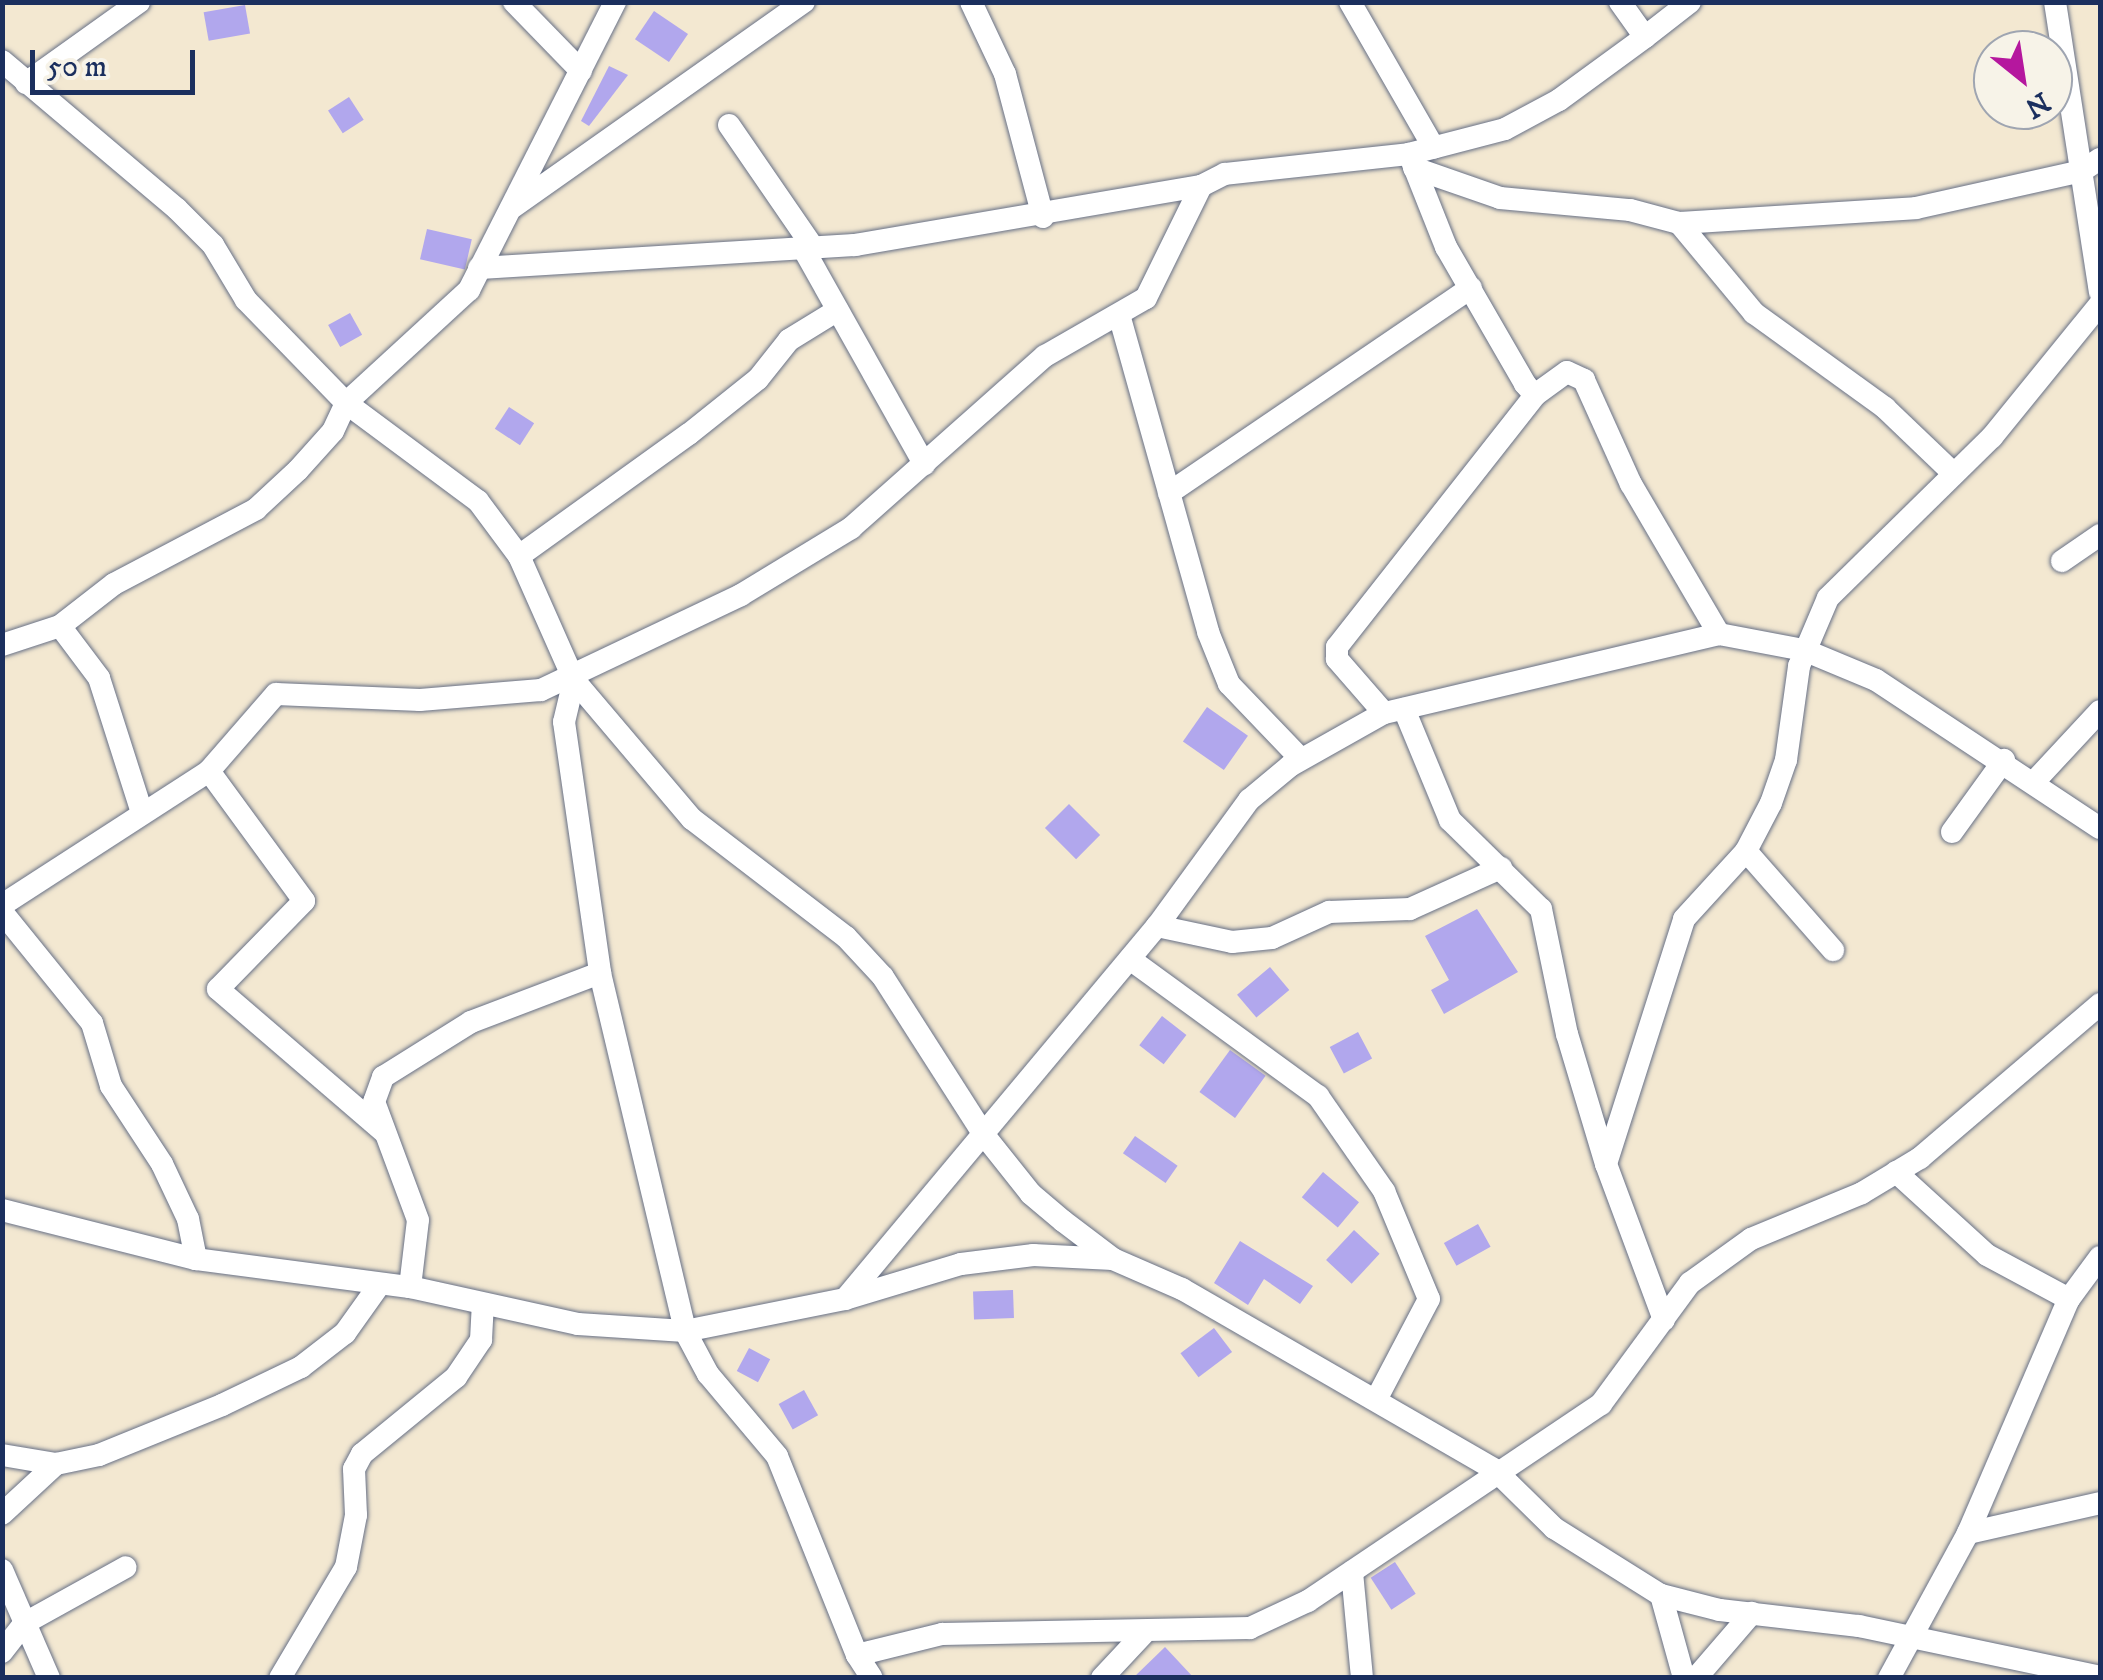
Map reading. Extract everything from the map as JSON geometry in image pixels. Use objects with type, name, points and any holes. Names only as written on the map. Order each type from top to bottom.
[{"type":"street","points":[[26,83],[139,2]]},
{"type":"street","points":[[514,2],[582,70]]},
{"type":"street","points":[[2,645],[60,626],[114,584],[256,509],[333,430],[346,402],[458,302],[615,2]]},
{"type":"street","points":[[510,208],[804,2]]},
{"type":"street","points":[[971,2],[1005,74],[1042,217]]},
{"type":"street","points":[[1350,2],[1434,148]]},
{"type":"street","points":[[1620,2],[1645,37]]},
{"type":"street","points":[[479,268],[808,248],[1042,217],[1201,186],[1225,174],[1412,161],[1434,148],[1505,130],[1645,37],[1690,2]]},
{"type":"street","points":[[2055,2],[2091,165],[2100,292]]},
{"type":"street","points":[[2,61],[178,208],[213,245],[246,300],[346,402],[450,474],[520,556],[573,678],[692,819],[846,936],[882,977],[984,1134],[1030,1194],[1112,1259],[1182,1289],[1494,1470],[1554,1528],[1661,1595],[1909,1638],[2100,1677]]},
{"type":"street","points":[[729,124],[808,248],[924,464]]},
{"type":"street","points":[[1412,161],[1500,198],[1630,210],[1679,224],[1916,208],[2091,165]]},
{"type":"street","points":[[1412,161],[1471,288],[1535,395]]},
{"type":"street","points":[[196,1259],[188,1219],[162,1164],[110,1086],[92,1023],[2,908],[141,810],[209,771],[276,694],[477,697],[541,690],[740,595],[851,528],[1045,356],[1120,318],[1146,298],[1201,186]]},
{"type":"street","points":[[1679,224],[1754,313],[1885,408],[1954,474]]},
{"type":"street","points":[[1169,493],[1471,288]]},
{"type":"street","points":[[1606,1164],[1684,918],[1746,851],[1786,760],[1804,650],[1828,598],[1954,474],[2100,304]]},
{"type":"street","points":[[520,556],[689,434],[758,380],[789,340],[838,310]]},
{"type":"street","points":[[1120,318],[1229,684],[1301,759]]},
{"type":"street","points":[[1664,1320],[1606,1164],[1567,1034],[1540,909],[1450,820],[1394,711],[1336,659],[1337,647],[1535,395],[1567,372],[1584,380],[1631,484],[1718,634]]},
{"type":"street","points":[[2062,561],[2100,535]]},
{"type":"street","points":[[60,626],[99,678],[141,810]]},
{"type":"street","points":[[846,1298],[1130,960],[1250,800],[1301,759],[1394,711],[1718,634],[1804,650],[1876,680],[2004,760],[2100,828]]},
{"type":"street","points":[[573,678],[564,722],[600,973],[685,1331],[708,1374],[777,1456],[866,1671],[942,1634],[1250,1628],[1352,1572],[1494,1470],[1601,1404],[1690,1283],[1751,1240],[1896,1172],[2100,1004]]},
{"type":"street","points":[[2034,783],[2100,711]]},
{"type":"street","points":[[1952,832],[2004,760]]},
{"type":"street","points":[[209,771],[304,900],[218,989],[383,1131]]},
{"type":"street","points":[[1746,851],[1833,950]]},
{"type":"street","points":[[1157,926],[1232,942],[1272,938],[1329,912],[1410,909],[1501,868]]},
{"type":"street","points":[[1130,960],[1318,1096],[1384,1190],[1429,1300],[1376,1400]]},
{"type":"street","points":[[410,1287],[418,1220],[374,1102],[383,1077],[472,1022],[600,973]]},
{"type":"street","points":[[1896,1172],[1988,1255],[2068,1299]]},
{"type":"street","points":[[2,1210],[196,1259],[410,1287],[578,1324],[685,1331],[846,1298],[961,1264],[1033,1255],[1112,1259]]},
{"type":"street","points":[[1890,1678],[1968,1533],[2068,1299],[2100,1257]]},
{"type":"street","points":[[2,1514],[56,1464],[153,1434],[301,1367],[346,1333],[380,1284]]},
{"type":"street","points":[[280,1678],[346,1567],[356,1515],[354,1469],[362,1454],[456,1377],[481,1340],[483,1304]]},
{"type":"street","points":[[2,1455],[56,1464]]},
{"type":"street","points":[[1968,1533],[2100,1503]]},
{"type":"street","points":[[2,1652],[25,1623],[126,1567]]},
{"type":"street","points":[[2,1570],[49,1678]]},
{"type":"street","points":[[1352,1572],[1362,1678]]},
{"type":"street","points":[[1661,1595],[1684,1678]]},
{"type":"street","points":[[1696,1678],[1752,1613]]},
{"type":"street","points":[[1102,1678],[1146,1630]]},
{"type":"building","points":[[245,5],[250,34],[209,41],[204,12]]},
{"type":"building","points":[[654,11],[688,34],[669,62],[635,39]]},
{"type":"building","points":[[609,66],[628,75],[589,126],[581,121]]},
{"type":"building","points":[[349,97],[364,120],[343,133],[328,111]]},
{"type":"building","points":[[427,229],[472,239],[465,270],[420,259]]},
{"type":"building","points":[[350,313],[362,335],[340,347],[328,325]]},
{"type":"building","points":[[509,407],[534,423],[520,445],[495,429]]},
{"type":"building","points":[[1207,707],[1248,736],[1224,770],[1183,741]]},
{"type":"building","points":[[1069,804],[1100,835],[1076,859],[1045,828]]},
{"type":"building","points":[[1477,909],[1518,972],[1444,1014],[1431,990],[1449,980],[1425,936]]},
{"type":"building","points":[[1270,967],[1289,990],[1256,1018],[1237,995]]},
{"type":"building","points":[[1162,1016],[1186,1035],[1164,1064],[1139,1045]]},
{"type":"building","points":[[1358,1032],[1372,1058],[1344,1074],[1330,1047]]},
{"type":"building","points":[[1230,1050],[1266,1076],[1235,1118],[1199,1092]]},
{"type":"building","points":[[1135,1136],[1178,1166],[1166,1183],[1123,1153]]},
{"type":"building","points":[[1323,1172],[1359,1202],[1338,1227],[1302,1197]]},
{"type":"building","points":[[1478,1224],[1491,1247],[1456,1266],[1444,1243]]},
{"type":"building","points":[[1354,1230],[1380,1254],[1352,1284],[1326,1260]]},
{"type":"building","points":[[1240,1241],[1313,1286],[1300,1304],[1264,1279],[1248,1305],[1214,1283]]},
{"type":"building","points":[[1013,1290],[1014,1318],[974,1319],[973,1291]]},
{"type":"building","points":[[1214,1328],[1232,1352],[1199,1377],[1180,1353]]},
{"type":"building","points":[[749,1348],[770,1359],[758,1382],[737,1371]]},
{"type":"building","points":[[804,1390],[818,1415],[793,1429],[779,1404]]},
{"type":"building","points":[[1395,1562],[1416,1594],[1391,1610],[1371,1578]]},
{"type":"building","points":[[1165,1647],[1194,1678],[1133,1678]]}]
